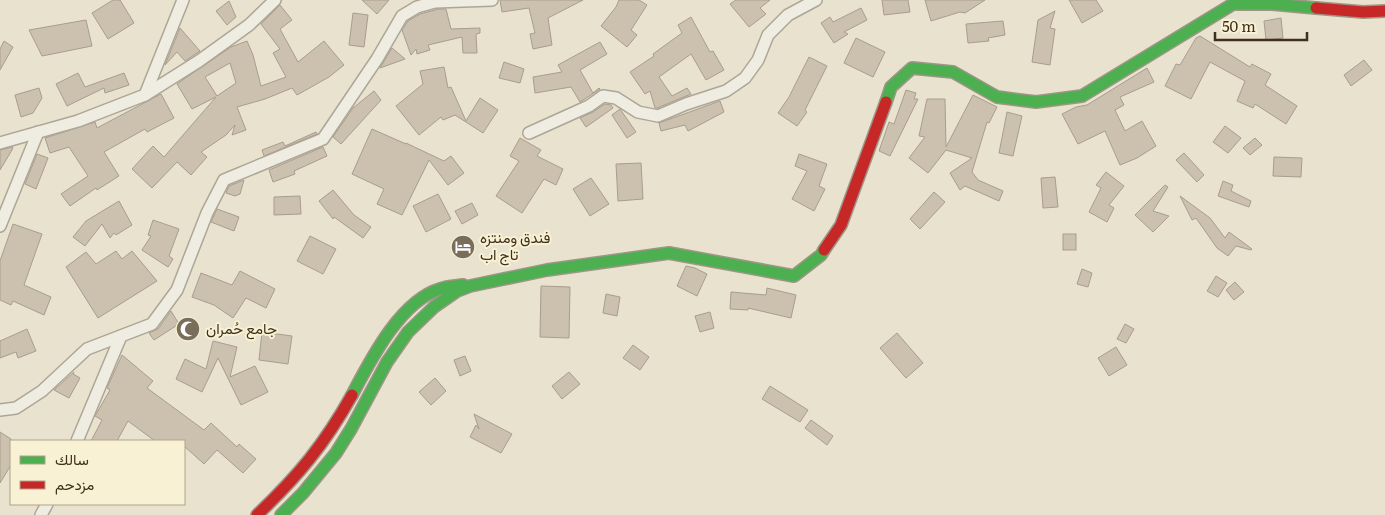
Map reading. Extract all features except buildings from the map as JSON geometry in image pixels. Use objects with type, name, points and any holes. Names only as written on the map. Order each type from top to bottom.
[{"type":"main road","points":[[281,515],[303,493],[336,453],[387,362],[408,332],[445,298],[470,286],[547,270],[669,253],[794,276],[821,255],[842,225],[891,87],[912,68],[953,72],[997,97],[1036,102],[1082,96],[1233,4],[1272,4],[1363,12],[1385,11]]},
{"type":"main road","points":[[257,515],[293,480],[318,451],[383,341],[411,305],[434,289],[452,285],[470,286]]},
{"type":"street","points":[[145,95],[183,0]]},
{"type":"street","points":[[0,143],[78,121],[145,95],[199,61],[249,25],[275,0]]},
{"type":"street","points":[[0,410],[16,408],[42,392],[87,349],[152,324],[177,290],[207,213],[224,180],[323,139],[377,59],[402,16],[417,6],[435,2],[492,0]]},
{"type":"street","points":[[529,133],[589,106],[603,96],[616,98],[638,112],[658,116],[686,104],[726,91],[745,78],[758,60],[768,35],[788,15],[816,0]]},
{"type":"street","points":[[0,226],[38,132]]},
{"type":"street","points":[[76,440],[121,336]]},
{"type":"traffic: fast","points":[[886,102],[891,87],[912,68],[953,72],[997,97],[1036,102],[1082,96],[1233,4],[1272,4],[1316,8]]},
{"type":"traffic: fast","points":[[281,515],[303,493],[336,453],[387,362],[408,332],[434,307],[457,291],[470,286],[547,270],[669,253],[794,276],[821,255],[824,250]]},
{"type":"traffic: fast","points":[[352,395],[377,350],[399,319],[412,306],[425,296],[440,289],[463,285]]},
{"type":"traffic: jam","points":[[1316,8],[1363,12],[1385,11]]},
{"type":"traffic: jam","points":[[824,250],[841,225],[886,102]]},
{"type":"traffic: jam","points":[[257,515],[309,459],[342,413],[352,395]]},
{"type":"place","name":"فندق ومنتزه تاج اب","points":[[463,247]]},
{"type":"place","name":"جامع حُمران","points":[[188,329]]}]
